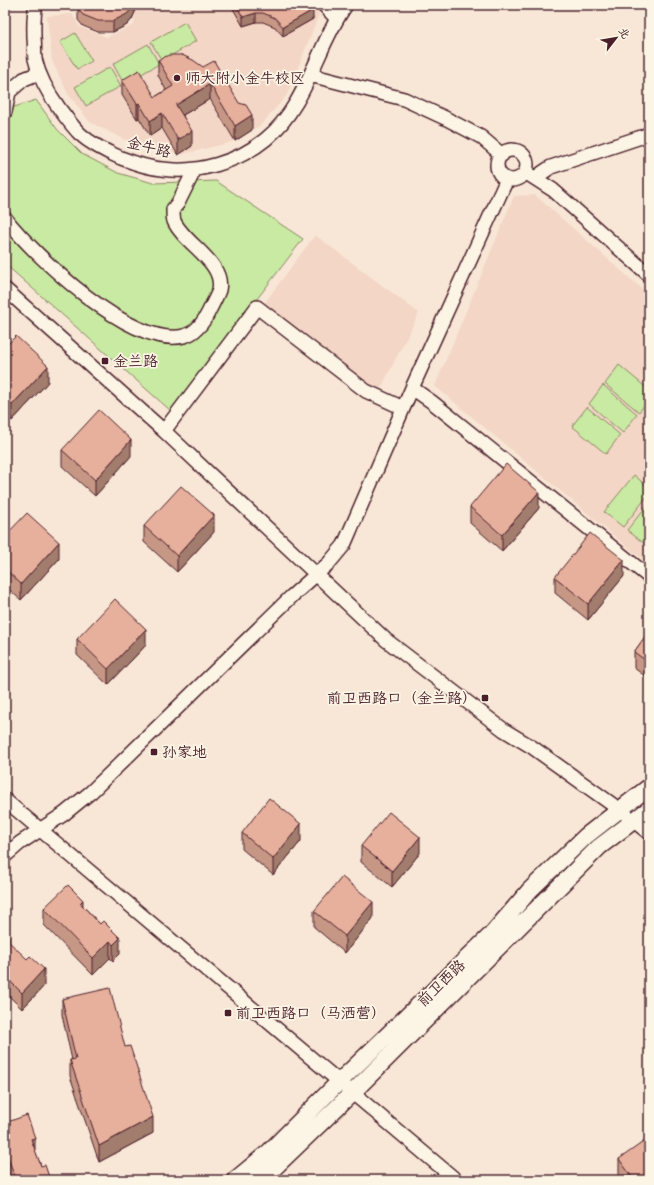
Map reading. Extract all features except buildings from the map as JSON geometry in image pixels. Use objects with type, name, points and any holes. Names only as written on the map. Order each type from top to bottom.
[{"type":"main road","name":"前卫西路","points":[[235,1180],[269,1152],[492,934],[530,890],[580,841],[649,788]]},
{"type":"main road","name":"前卫西路","points":[[259,1180],[273,1169],[352,1093],[599,847],[649,809]]},
{"type":"street","name":"金牛路","points":[[36,5],[34,15],[35,58],[39,73],[53,100],[67,119],[80,134],[107,152],[133,162],[161,170],[188,170],[210,167],[249,151],[266,139],[280,125],[295,105],[336,18],[346,5]]},
{"type":"street","points":[[324,5],[336,18]]},
{"type":"street","points":[[5,112],[9,92],[24,79],[39,73]]},
{"type":"street","points":[[310,75],[404,99],[481,136],[502,155]]},
{"type":"street","points":[[649,133],[551,167],[542,173],[530,175],[523,176],[515,180],[506,179],[498,170],[498,162],[505,152],[513,150],[521,153],[526,160],[530,175],[553,190],[649,275]]},
{"type":"street","points":[[5,218],[16,232],[57,273],[108,312],[142,330],[170,338],[185,336],[196,330],[207,314],[218,290],[219,278],[214,267],[182,233],[173,220],[173,209],[178,203],[195,169]]},
{"type":"street","points":[[5,856],[64,814],[91,792],[292,596],[329,563],[344,544],[403,408],[506,179]]},
{"type":"street","points":[[5,288],[164,431],[386,640],[504,730],[532,747],[634,820],[649,833]]},
{"type":"street","points":[[164,431],[257,307],[366,391],[403,408]]},
{"type":"street","points":[[412,388],[432,402],[649,577]]},
{"type":"street","points":[[5,800],[456,1180]]},
{"type":"shaded area","name":"师大附小金牛校区","points":[[137,5],[315,5],[320,12],[287,95],[261,125],[229,143],[183,154],[141,148],[90,122],[68,94],[52,61],[47,16],[72,14],[80,27],[107,37],[134,25]]},
{"type":"shaded area","points":[[535,195],[649,295],[649,454],[645,460],[649,464],[649,565],[435,386],[514,196]]},
{"type":"shaded area","points":[[315,235],[419,313],[380,390],[367,383],[263,305]]},
{"type":"green space","points":[[185,22],[196,41],[162,61],[151,42]]},
{"type":"green space","points":[[75,33],[92,61],[77,69],[60,42]]},
{"type":"green space","points":[[148,44],[159,64],[124,84],[113,64]]},
{"type":"green space","points":[[110,67],[121,86],[86,106],[75,87]]},
{"type":"green space","points":[[36,100],[57,129],[82,154],[118,173],[153,183],[216,181],[303,239],[171,411],[5,264],[5,110]]},
{"type":"green space","points":[[619,365],[649,390],[649,399],[639,412],[605,384]]},
{"type":"green space","points":[[603,385],[637,414],[623,433],[589,404]]},
{"type":"green space","points":[[587,407],[620,435],[606,454],[572,426]]},
{"type":"green space","points":[[634,475],[649,488],[649,494],[623,527],[604,512]]},
{"type":"green space","points":[[649,503],[649,542],[646,545],[627,530]]},
{"type":"place","name":"师大附小金牛校区","points":[[177,78]]},
{"type":"place","name":"金兰路","points":[[105,361]]},
{"type":"place","name":"前卫西路口（金兰路）","points":[[485,698]]},
{"type":"place","name":"孙家地","points":[[154,752]]},
{"type":"place","name":"前卫西路口（马洒营）","points":[[228,1013]]}]
